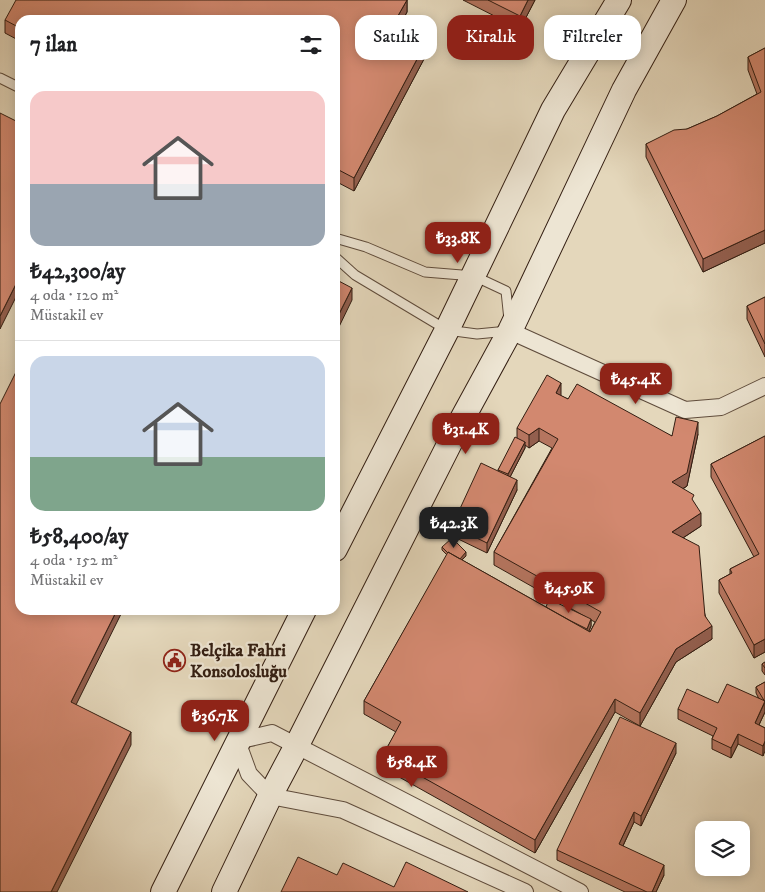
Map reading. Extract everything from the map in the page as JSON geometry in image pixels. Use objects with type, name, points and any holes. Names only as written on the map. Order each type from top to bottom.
[{"type":"street","points":[[340,539],[474,276],[553,110],[619,0]]},
{"type":"street","points":[[224,892],[270,796],[457,430],[510,331],[624,90],[674,0]]},
{"type":"street","points":[[510,331],[685,410],[721,407],[765,386]]},
{"type":"street","points":[[163,892],[301,615]]},
{"type":"street","points":[[237,741],[272,733],[580,892]]},
{"type":"street","points":[[237,741],[248,774],[270,796],[343,810],[526,892]]},
{"type":"lane","points":[[0,78],[15,86]]},
{"type":"lane","points":[[340,239],[366,247],[425,272],[474,276],[506,291],[510,331],[477,334],[447,330],[355,275],[340,262]]},
{"type":"building","points":[[16,0],[407,0],[398,15],[355,15],[355,60],[417,60],[354,178],[340,171],[340,15],[15,15],[15,25],[5,20]]},
{"type":"building","points":[[488,0],[528,0],[520,15]]},
{"type":"building","points":[[765,48],[765,230],[703,259],[646,144],[674,130],[687,129],[717,116],[761,92],[748,57]]},
{"type":"building","points":[[0,113],[15,120],[15,286],[0,316]]},
{"type":"building","points":[[340,282],[352,288],[340,312]]},
{"type":"building","points":[[765,297],[765,344],[747,306]]},
{"type":"building","points":[[15,374],[15,615],[114,615],[71,702],[131,732],[51,892],[0,892],[0,404]]},
{"type":"building","points":[[547,375],[561,383],[556,393],[568,399],[577,384],[672,436],[676,417],[698,422],[687,473],[672,482],[694,495],[692,499],[701,513],[672,532],[699,546],[705,616],[712,626],[676,649],[640,713],[615,699],[535,840],[383,755],[401,722],[364,701],[448,552],[590,632],[601,612],[494,552],[558,439],[539,428],[529,435],[517,428]]},
{"type":"building","points":[[765,436],[765,639],[754,645],[719,580],[732,573],[730,569],[759,554],[711,464]]},
{"type":"building","points":[[515,437],[525,442],[508,474],[498,470]]},
{"type":"building","points":[[481,463],[517,480],[487,543],[452,526]]},
{"type":"building","points":[[452,538],[466,552],[460,559],[448,553],[442,547]]},
{"type":"building","points":[[549,599],[591,619],[587,629],[546,607]]},
{"type":"building","points":[[765,682],[765,702],[756,687]]},
{"type":"building","points":[[727,684],[765,701],[755,723],[765,728],[763,746],[738,734],[731,748],[712,739],[717,728],[678,709],[687,689],[718,703]]},
{"type":"building","points":[[620,717],[676,743],[641,816],[634,812],[619,844],[664,865],[652,892],[647,892],[557,850]]},
{"type":"building","points":[[298,857],[337,875],[343,863],[394,887],[406,862],[468,892],[281,892]]},
{"type":"place","name":"Belçika Fahri Konsolosluğu","points":[[174,660]]}]
